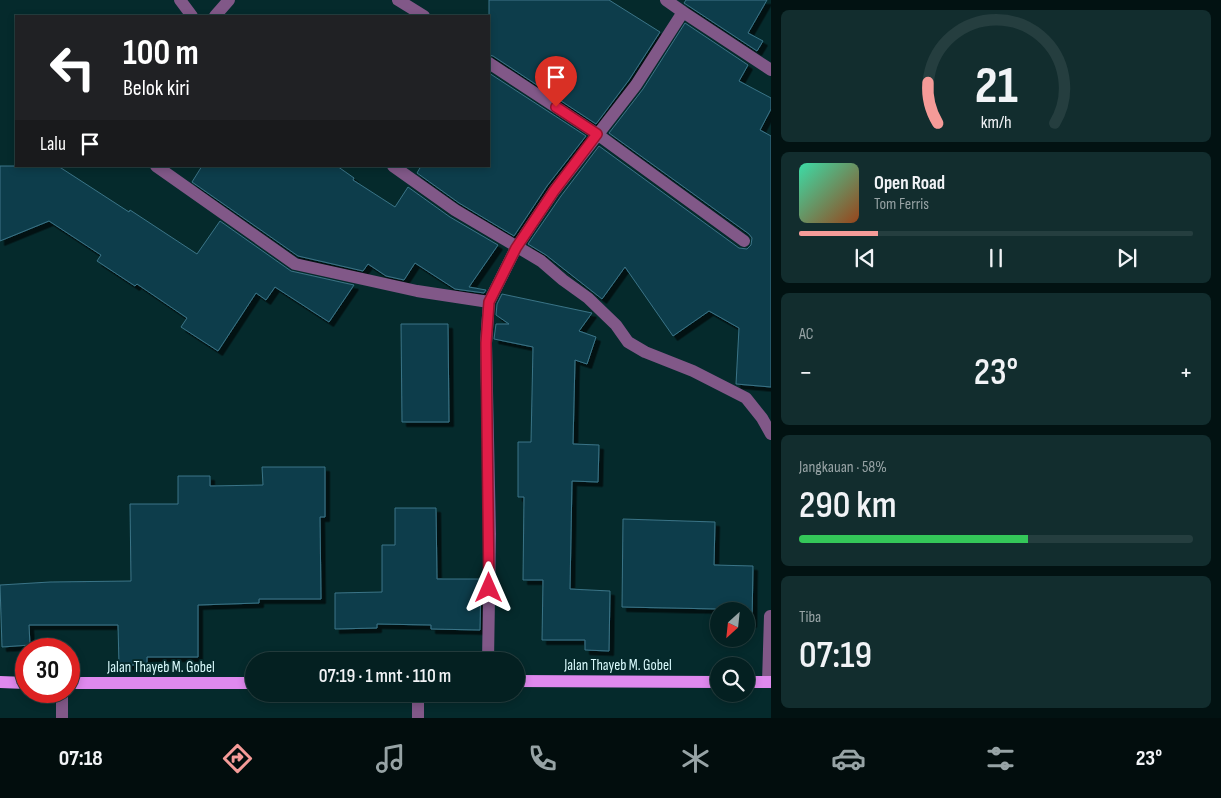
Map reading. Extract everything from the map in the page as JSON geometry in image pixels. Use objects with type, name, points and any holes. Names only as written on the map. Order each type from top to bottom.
[{"type":"main road","name":"Jalan Thayeb M. Gobel","points":[[525,681],[710,682]]},
{"type":"main road","points":[[0,682],[15,682]]},
{"type":"main road","points":[[755,682],[770,682]]},
{"type":"main road","name":"Jalan Thayeb M. Gobel","points":[[80,683],[245,683]]},
{"type":"street","points":[[180,0],[191,15]]},
{"type":"street","points":[[216,15],[229,0]]},
{"type":"street","points":[[398,0],[422,15]]},
{"type":"street","points":[[666,0],[771,70]]},
{"type":"street","points":[[488,652],[490,534],[486,343],[489,302],[516,248],[554,191],[636,85],[683,12]]},
{"type":"street","points":[[490,64],[597,134],[744,241]]},
{"type":"street","points":[[157,167],[295,264],[417,291],[489,302]]},
{"type":"street","points":[[394,167],[455,210],[516,248],[541,261],[588,298],[616,325],[628,342],[645,352],[693,371],[746,398],[762,418],[771,434]]},
{"type":"street","points":[[770,616],[770,682]]},
{"type":"street","points":[[418,702],[418,718]]},
{"type":"street","points":[[62,703],[62,718]]},
{"type":"building","points":[[489,0],[609,0],[660,32],[629,80],[596,124],[490,55]]},
{"type":"building","points":[[686,0],[767,0],[748,33],[763,41],[757,51],[684,3]]},
{"type":"building","points":[[685,23],[748,65],[739,81],[771,98],[771,109],[760,130],[771,136],[771,387],[736,384],[739,328],[709,311],[673,336],[625,267],[602,299],[546,255],[528,244],[599,146],[739,248],[747,249],[751,245],[752,238],[749,234],[609,133],[643,89]]},
{"type":"building","points":[[490,74],[586,136],[547,186],[514,236],[459,203],[417,173],[420,167],[490,167]]},
{"type":"building","points":[[0,166],[60,167],[197,254],[220,221],[291,271],[354,285],[329,322],[275,287],[266,300],[256,293],[218,351],[181,327],[187,318],[137,284],[135,286],[97,261],[101,255],[49,221],[0,241]]},
{"type":"building","points":[[201,167],[338,167],[354,178],[353,180],[395,207],[408,187],[450,217],[498,245],[469,287],[486,290],[484,293],[455,289],[415,263],[404,280],[386,276],[368,264],[363,271],[298,256],[192,182]]},
{"type":"building","points":[[502,294],[592,313],[579,331],[596,337],[587,364],[575,360],[573,444],[599,445],[598,482],[572,481],[570,589],[610,591],[609,651],[585,650],[585,640],[542,640],[543,580],[523,580],[524,497],[518,497],[518,442],[531,442],[533,347],[494,339],[496,324],[509,324],[496,315],[497,304]]},
{"type":"building","points":[[401,324],[448,324],[449,422],[402,422]]},
{"type":"building","points":[[262,467],[325,467],[325,517],[320,517],[321,599],[259,599],[259,603],[198,605],[198,657],[147,657],[147,665],[119,665],[118,625],[29,625],[30,638],[15,638],[15,646],[2,647],[0,585],[131,581],[130,504],[178,504],[178,476],[210,476],[210,486],[263,485]]},
{"type":"building","points":[[395,508],[436,508],[437,579],[481,579],[480,630],[431,629],[431,625],[377,624],[377,628],[335,629],[335,593],[382,592],[382,545],[395,545]]},
{"type":"building","points":[[623,519],[715,522],[714,565],[753,566],[752,602],[710,602],[710,609],[622,607]]},
{"type":"route","points":[[489,588],[490,534],[486,343],[489,302],[516,248],[554,191],[597,134],[556,107]]}]
